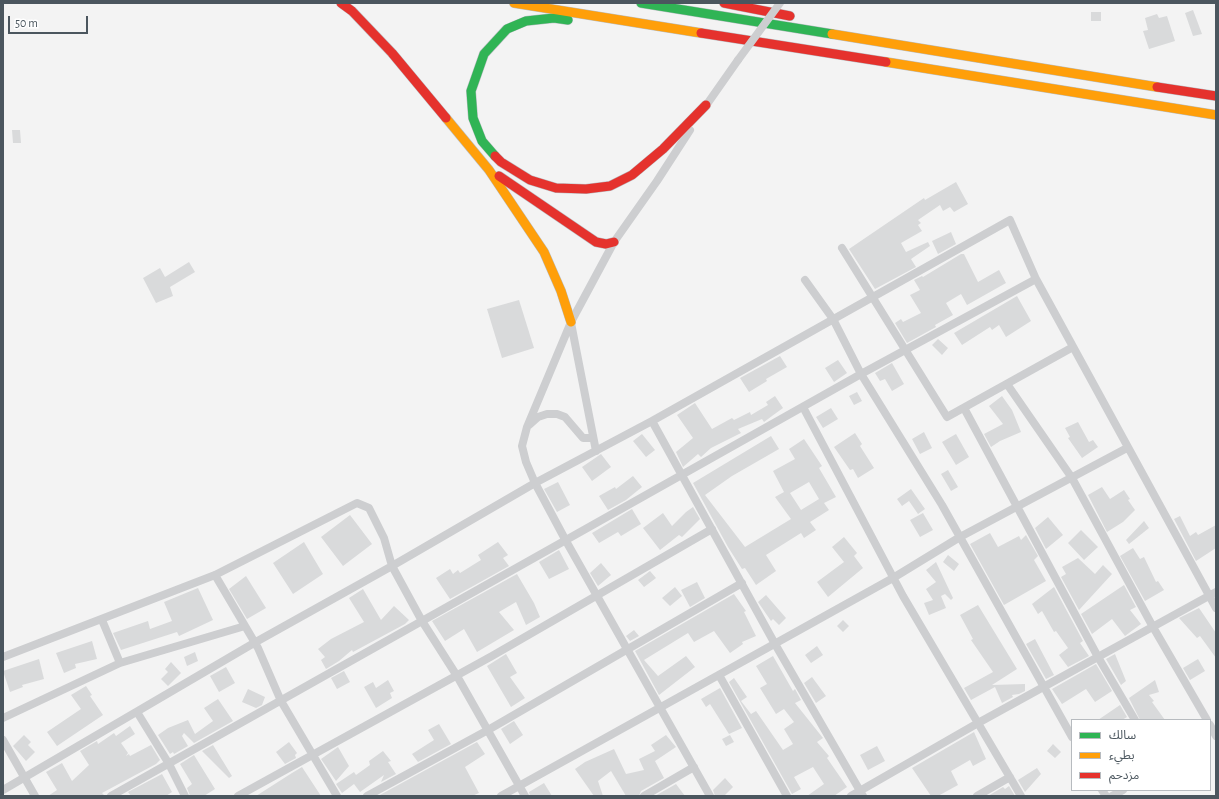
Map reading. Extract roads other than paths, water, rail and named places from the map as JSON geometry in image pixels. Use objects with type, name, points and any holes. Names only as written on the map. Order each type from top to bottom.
[{"type":"highway","points":[[341,3],[352,10],[392,53],[489,170],[514,205],[544,252],[561,291],[571,322]]},
{"type":"highway","points":[[514,3],[817,50],[1216,115]]},
{"type":"highway","points":[[641,3],[1216,96]]},
{"type":"highway","points":[[724,3],[982,58]]},
{"type":"highway","points":[[706,105],[663,149],[632,174],[610,186],[586,190],[556,188],[530,180],[501,162],[482,141],[473,118],[471,91],[484,54],[507,30],[526,22],[554,18],[817,50]]},
{"type":"highway","points":[[489,170],[596,242],[606,244],[614,242]]},
{"type":"street","points":[[710,796],[566,541],[535,483],[526,462],[522,446],[526,427],[571,322],[614,242],[657,181],[706,105],[780,3]]},
{"type":"street","points":[[3,790],[254,643],[392,566],[535,483],[652,421],[1010,220],[1036,279],[1127,448],[1213,594],[1216,608]]},
{"type":"street","points":[[842,248],[947,417],[1073,347]]},
{"type":"street","points":[[111,796],[682,476],[803,406],[1036,279]]},
{"type":"street","points":[[805,280],[833,320],[861,374],[960,537],[1071,735]]},
{"type":"street","points":[[571,322],[592,438],[596,451]]},
{"type":"street","points":[[1008,384],[1072,478],[1153,627],[1206,719]]},
{"type":"street","points":[[803,406],[893,578],[1021,796]]},
{"type":"street","points":[[964,408],[1098,657],[1134,719]]},
{"type":"street","points":[[526,427],[538,417],[547,414],[557,414],[565,416],[583,438],[592,438]]},
{"type":"street","points":[[652,421],[775,644],[862,794]]},
{"type":"street","points":[[501,796],[893,578],[960,537],[1127,448]]},
{"type":"street","points":[[3,657],[102,620],[215,575],[357,503],[369,508],[384,538],[392,566],[422,621],[457,676],[525,796]]},
{"type":"street","points":[[238,796],[457,676],[712,529]]},
{"type":"street","points":[[215,575],[254,643],[281,701],[337,796]]},
{"type":"street","points":[[368,796],[488,730],[742,583]]},
{"type":"street","points":[[851,796],[862,794],[978,723],[1213,594]]},
{"type":"street","points":[[102,620],[120,663]]},
{"type":"street","points":[[3,718],[120,663],[244,626]]},
{"type":"street","points":[[719,675],[787,796]]},
{"type":"street","points":[[137,712],[169,764],[185,796]]},
{"type":"street","points":[[1211,727],[1216,736]]},
{"type":"street","points":[[3,740],[35,796]]},
{"type":"street","points":[[644,796],[694,767]]},
{"type":"street","points":[[977,796],[1010,777]]},
{"type":"street","points":[[1112,796],[1121,791]]}]
